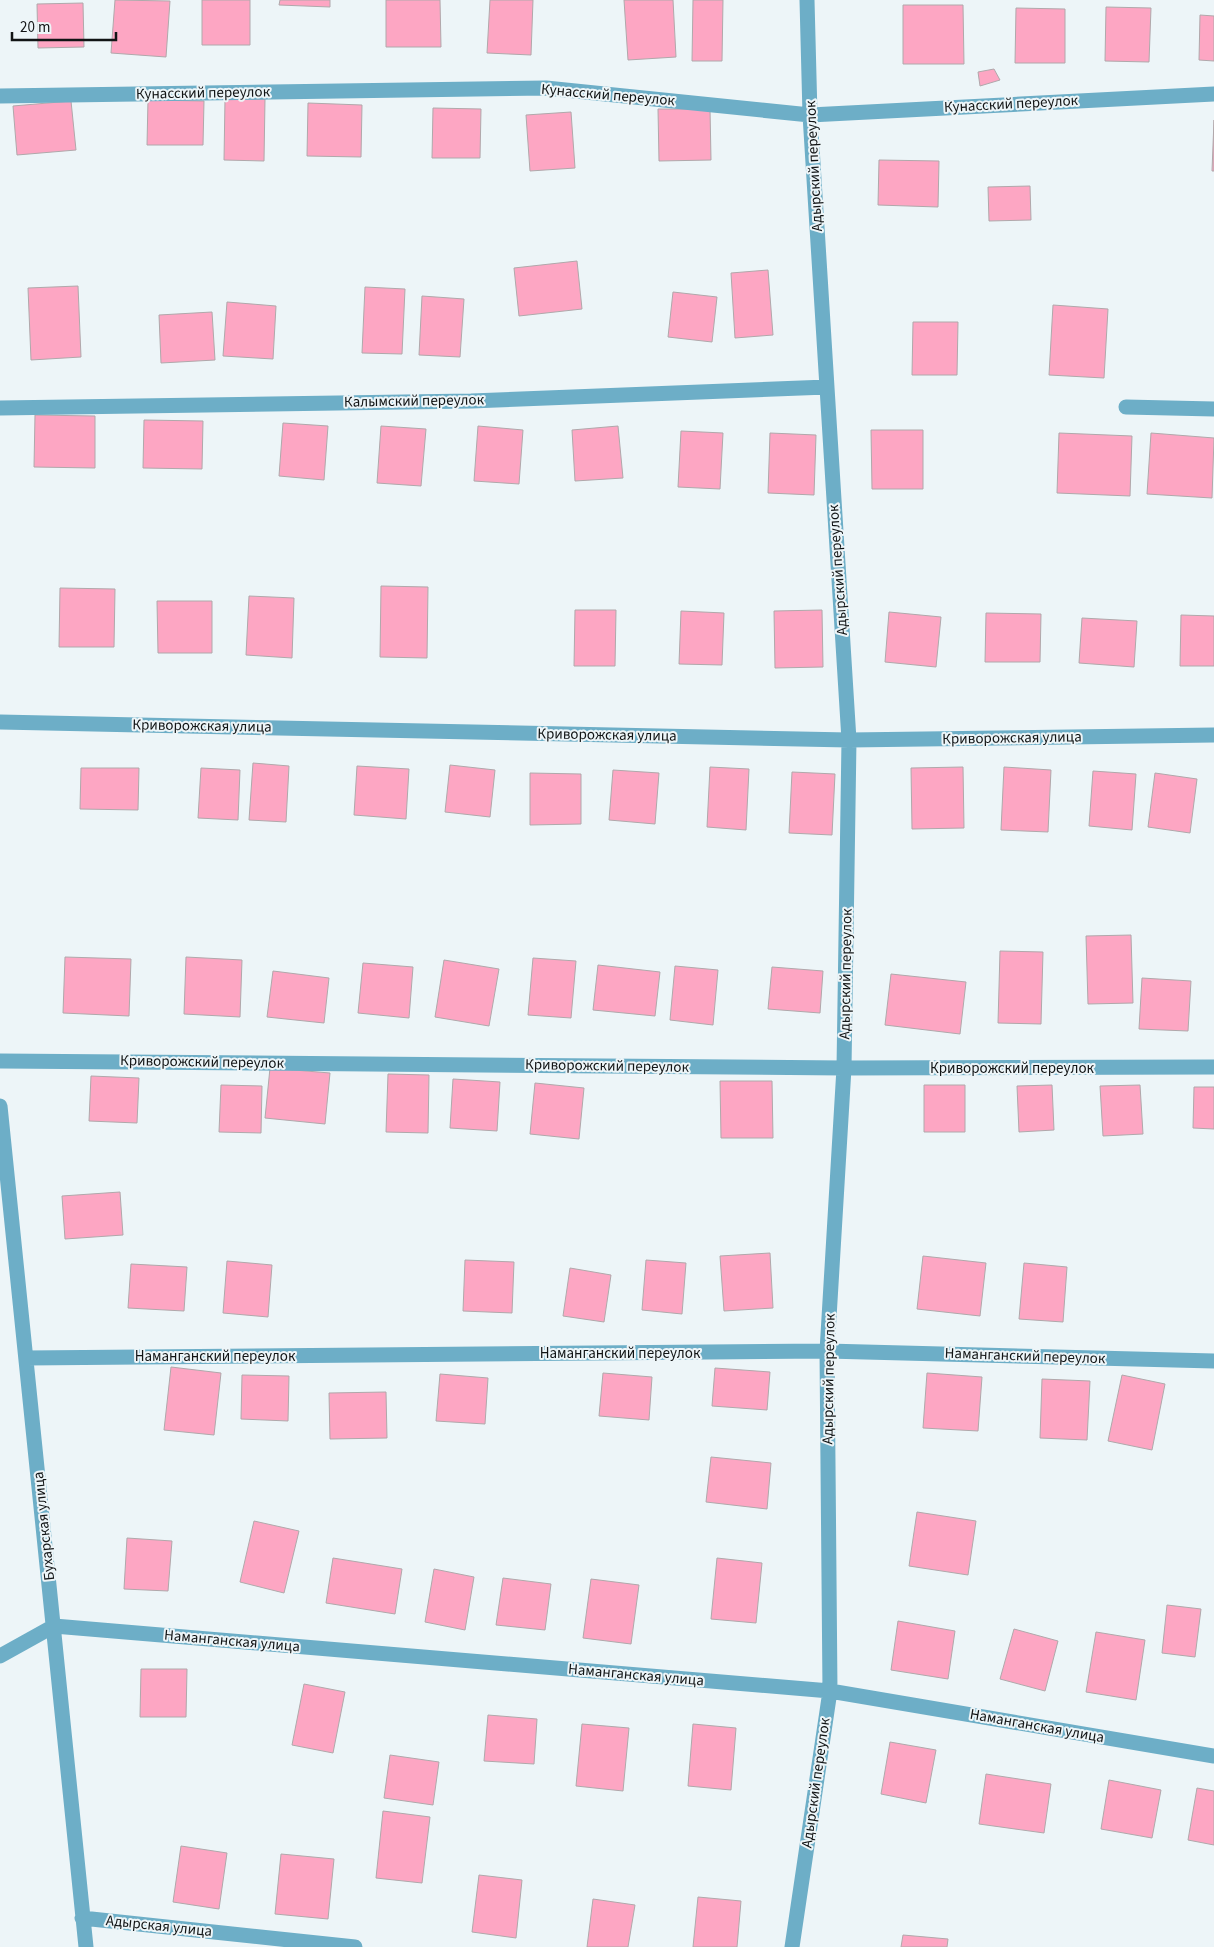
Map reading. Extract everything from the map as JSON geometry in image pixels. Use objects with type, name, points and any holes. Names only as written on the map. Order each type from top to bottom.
[{"type":"street","name":"Адырский переулок","points":[[792,1947],[830,1691],[827,1351],[844,1068],[849,740],[810,114],[808,0]]},
{"type":"street","name":"Кунасский переулок","points":[[0,96],[546,88],[810,114],[1214,94]]},
{"type":"street","name":"Калымский переулок","points":[[0,408],[471,401],[827,387]]},
{"type":"street","points":[[1126,406],[1214,408]]},
{"type":"street","name":"Криворожская улица","points":[[0,722],[849,740],[1214,735]]},
{"type":"street","name":"Криворожский переулок","points":[[0,1061],[844,1068],[1214,1068]]},
{"type":"street","name":"Бухарская улица","points":[[0,1106],[86,1947]]},
{"type":"street","name":"Наманганский переулок","points":[[26,1358],[827,1351],[1214,1362]]},
{"type":"street","points":[[0,1656],[54,1626]]},
{"type":"street","name":"Наманганская улица","points":[[54,1626],[830,1691],[1214,1756]]},
{"type":"street","name":"Адырская улица","points":[[82,1918],[355,1947]]},
{"type":"building","points":[[115,0],[170,1],[166,57],[111,53]]},
{"type":"building","points":[[202,0],[250,0],[250,45],[202,45]]},
{"type":"building","points":[[280,0],[330,0],[330,7],[279,5]]},
{"type":"building","points":[[386,0],[440,0],[441,47],[386,47]]},
{"type":"building","points":[[490,0],[533,0],[531,55],[487,53]]},
{"type":"building","points":[[624,0],[673,0],[676,57],[628,60]]},
{"type":"building","points":[[693,0],[723,0],[722,61],[692,61]]},
{"type":"building","points":[[83,3],[84,47],[38,48],[37,4]]},
{"type":"building","points":[[903,5],[963,5],[964,64],[903,64]]},
{"type":"building","points":[[1106,7],[1151,8],[1149,62],[1105,61]]},
{"type":"building","points":[[1016,8],[1065,9],[1065,63],[1015,63]]},
{"type":"building","points":[[1200,15],[1214,16],[1214,61],[1199,60]]},
{"type":"building","points":[[994,69],[1000,80],[980,86],[978,72]]},
{"type":"building","points":[[225,99],[265,99],[264,161],[224,160]]},
{"type":"building","points":[[148,100],[204,101],[203,145],[147,145]]},
{"type":"building","points":[[71,101],[76,150],[17,155],[13,106]]},
{"type":"building","points":[[308,103],[362,105],[361,157],[307,156]]},
{"type":"building","points":[[433,108],[481,109],[480,158],[432,158]]},
{"type":"building","points":[[658,109],[710,109],[711,160],[659,161]]},
{"type":"building","points":[[571,112],[575,168],[530,171],[526,115]]},
{"type":"building","points":[[1214,120],[1214,171],[1212,171]]},
{"type":"building","points":[[879,160],[939,161],[938,207],[878,205]]},
{"type":"building","points":[[1030,186],[1031,220],[989,221],[988,187]]},
{"type":"building","points":[[577,261],[582,309],[519,316],[514,268]]},
{"type":"building","points":[[768,270],[773,335],[735,338],[731,273]]},
{"type":"building","points":[[78,286],[81,357],[31,360],[28,288]]},
{"type":"building","points":[[365,287],[405,289],[402,354],[362,353]]},
{"type":"building","points":[[673,292],[717,297],[712,342],[668,337]]},
{"type":"building","points":[[422,296],[464,299],[460,357],[419,355]]},
{"type":"building","points":[[227,302],[276,306],[273,359],[223,356]]},
{"type":"building","points":[[1053,305],[1108,309],[1104,378],[1049,375]]},
{"type":"building","points":[[212,312],[215,360],[161,363],[159,315]]},
{"type":"building","points":[[913,322],[958,322],[957,375],[912,375]]},
{"type":"building","points":[[35,415],[95,416],[95,468],[34,467]]},
{"type":"building","points":[[144,420],[203,421],[202,469],[143,468]]},
{"type":"building","points":[[283,423],[328,426],[324,480],[279,476]]},
{"type":"building","points":[[381,426],[426,429],[421,486],[377,483]]},
{"type":"building","points":[[478,426],[523,430],[519,484],[474,481]]},
{"type":"building","points":[[618,426],[623,478],[575,481],[572,430]]},
{"type":"building","points":[[871,430],[923,430],[923,489],[872,489]]},
{"type":"building","points":[[681,431],[723,433],[720,489],[678,487]]},
{"type":"building","points":[[770,433],[816,435],[814,495],[768,493]]},
{"type":"building","points":[[1059,433],[1132,436],[1130,496],[1057,493]]},
{"type":"building","points":[[1151,433],[1214,438],[1212,498],[1147,494]]},
{"type":"building","points":[[381,586],[428,587],[427,658],[380,657]]},
{"type":"building","points":[[60,588],[115,589],[114,647],[59,647]]},
{"type":"building","points":[[249,596],[294,598],[292,658],[246,655]]},
{"type":"building","points":[[157,601],[212,601],[212,653],[158,653]]},
{"type":"building","points":[[575,610],[616,610],[615,666],[574,666]]},
{"type":"building","points":[[822,610],[823,667],[775,668],[774,611]]},
{"type":"building","points":[[681,611],[724,613],[722,665],[679,664]]},
{"type":"building","points":[[889,612],[941,617],[936,667],[885,662]]},
{"type":"building","points":[[986,613],[1041,614],[1040,662],[985,662]]},
{"type":"building","points":[[1181,615],[1214,616],[1214,666],[1180,666]]},
{"type":"building","points":[[1082,618],[1137,621],[1134,667],[1079,663]]},
{"type":"building","points":[[253,763],[289,766],[286,822],[249,820]]},
{"type":"building","points":[[450,765],[495,770],[490,817],[445,812]]},
{"type":"building","points":[[357,766],[409,769],[406,819],[354,815]]},
{"type":"building","points":[[710,767],[749,769],[746,830],[707,827]]},
{"type":"building","points":[[963,767],[964,828],[912,829],[911,768]]},
{"type":"building","points":[[1004,767],[1051,770],[1048,832],[1001,830]]},
{"type":"building","points":[[81,768],[139,768],[138,810],[80,809]]},
{"type":"building","points":[[201,768],[240,770],[238,820],[198,818]]},
{"type":"building","points":[[613,770],[659,773],[655,824],[609,820]]},
{"type":"building","points":[[1093,771],[1136,774],[1132,830],[1089,826]]},
{"type":"building","points":[[792,772],[835,774],[832,835],[789,833]]},
{"type":"building","points":[[530,773],[581,774],[581,824],[530,825]]},
{"type":"building","points":[[1155,773],[1197,779],[1190,833],[1148,827]]},
{"type":"building","points":[[1131,935],[1133,1003],[1088,1004],[1086,936]]},
{"type":"building","points":[[1000,951],[1043,952],[1041,1024],[998,1023]]},
{"type":"building","points":[[65,957],[131,959],[129,1016],[63,1013]]},
{"type":"building","points":[[186,957],[242,960],[240,1017],[184,1014]]},
{"type":"building","points":[[533,958],[576,961],[571,1018],[528,1015]]},
{"type":"building","points":[[444,960],[499,969],[489,1026],[435,1017]]},
{"type":"building","points":[[363,963],[413,967],[409,1018],[358,1013]]},
{"type":"building","points":[[598,965],[660,972],[655,1016],[593,1010]]},
{"type":"building","points":[[675,966],[718,970],[713,1025],[670,1020]]},
{"type":"building","points":[[772,967],[823,971],[820,1013],[768,1009]]},
{"type":"building","points":[[273,971],[329,978],[324,1023],[267,1017]]},
{"type":"building","points":[[891,974],[966,982],[960,1034],[885,1025]]},
{"type":"building","points":[[1142,978],[1191,981],[1188,1031],[1139,1029]]},
{"type":"building","points":[[270,1068],[330,1073],[325,1124],[265,1118]]},
{"type":"building","points":[[388,1074],[429,1075],[428,1133],[386,1132]]},
{"type":"building","points":[[91,1076],[139,1078],[137,1123],[89,1121]]},
{"type":"building","points":[[453,1079],[500,1082],[497,1131],[450,1128]]},
{"type":"building","points":[[720,1081],[772,1081],[773,1138],[721,1138]]},
{"type":"building","points":[[535,1083],[584,1088],[579,1139],[530,1134]]},
{"type":"building","points":[[221,1085],[262,1086],[261,1133],[219,1132]]},
{"type":"building","points":[[924,1085],[965,1085],[965,1132],[924,1132]]},
{"type":"building","points":[[1052,1085],[1054,1130],[1019,1132],[1017,1086]]},
{"type":"building","points":[[1140,1085],[1143,1134],[1103,1136],[1100,1086]]},
{"type":"building","points":[[1194,1087],[1214,1087],[1214,1129],[1193,1128]]},
{"type":"building","points":[[120,1192],[123,1235],[65,1239],[62,1196]]},
{"type":"building","points":[[770,1253],[773,1308],[724,1311],[720,1256]]},
{"type":"building","points":[[923,1256],[986,1263],[980,1316],[917,1309]]},
{"type":"building","points":[[465,1260],[514,1262],[512,1313],[463,1311]]},
{"type":"building","points":[[646,1260],[686,1263],[682,1314],[642,1310]]},
{"type":"building","points":[[227,1261],[272,1265],[268,1317],[223,1313]]},
{"type":"building","points":[[1024,1263],[1067,1267],[1063,1322],[1019,1319]]},
{"type":"building","points":[[131,1264],[187,1267],[184,1311],[128,1308]]},
{"type":"building","points":[[570,1268],[611,1275],[604,1322],[563,1316]]},
{"type":"building","points":[[171,1367],[221,1373],[214,1435],[164,1430]]},
{"type":"building","points":[[715,1368],[770,1372],[767,1410],[712,1406]]},
{"type":"building","points":[[603,1373],[652,1377],[649,1420],[599,1416]]},
{"type":"building","points":[[927,1373],[982,1377],[978,1431],[923,1428]]},
{"type":"building","points":[[440,1374],[488,1378],[485,1424],[436,1421]]},
{"type":"building","points":[[242,1375],[289,1376],[288,1421],[241,1419]]},
{"type":"building","points":[[1122,1375],[1165,1384],[1152,1450],[1108,1441]]},
{"type":"building","points":[[1042,1379],[1090,1381],[1087,1440],[1040,1438]]},
{"type":"building","points":[[386,1392],[387,1438],[330,1439],[329,1393]]},
{"type":"building","points":[[711,1457],[771,1463],[767,1509],[706,1502]]},
{"type":"building","points":[[917,1512],[976,1521],[968,1575],[909,1566]]},
{"type":"building","points":[[254,1521],[299,1531],[284,1593],[240,1582]]},
{"type":"building","points":[[127,1538],[172,1541],[168,1591],[124,1589]]},
{"type":"building","points":[[333,1558],[402,1569],[395,1614],[326,1603]]},
{"type":"building","points":[[717,1558],[762,1563],[756,1623],[711,1619]]},
{"type":"building","points":[[434,1569],[474,1577],[465,1630],[425,1622]]},
{"type":"building","points":[[503,1578],[551,1584],[545,1630],[496,1625]]},
{"type":"building","points":[[591,1579],[639,1585],[631,1644],[583,1638]]},
{"type":"building","points":[[1167,1605],[1201,1609],[1195,1657],[1162,1653]]},
{"type":"building","points":[[898,1621],[955,1631],[948,1679],[891,1670]]},
{"type":"building","points":[[1014,1629],[1058,1641],[1045,1691],[1000,1679]]},
{"type":"building","points":[[1096,1632],[1145,1640],[1136,1700],[1086,1692]]},
{"type":"building","points":[[141,1669],[187,1669],[186,1717],[140,1717]]},
{"type":"building","points":[[304,1684],[345,1692],[333,1753],[292,1745]]},
{"type":"building","points":[[488,1715],[537,1719],[534,1764],[484,1761]]},
{"type":"building","points":[[582,1724],[629,1728],[623,1791],[576,1786]]},
{"type":"building","points":[[693,1724],[736,1728],[731,1790],[688,1786]]},
{"type":"building","points":[[890,1742],[936,1750],[926,1803],[881,1794]]},
{"type":"building","points":[[390,1755],[439,1762],[433,1805],[384,1798]]},
{"type":"building","points":[[986,1774],[1051,1784],[1044,1833],[979,1824]]},
{"type":"building","points":[[1109,1780],[1161,1790],[1152,1838],[1101,1829]]},
{"type":"building","points":[[1197,1788],[1214,1791],[1214,1845],[1188,1840]]},
{"type":"building","points":[[383,1811],[430,1817],[422,1883],[376,1878]]},
{"type":"building","points":[[181,1846],[227,1853],[219,1909],[173,1902]]},
{"type":"building","points":[[281,1854],[334,1859],[328,1919],[275,1914]]},
{"type":"building","points":[[479,1875],[522,1880],[516,1938],[472,1932]]},
{"type":"building","points":[[698,1897],[741,1901],[737,1947],[693,1947]]},
{"type":"building","points":[[593,1899],[635,1905],[628,1947],[587,1947]]},
{"type":"building","points":[[903,1935],[948,1939],[947,1947],[901,1947]]}]
